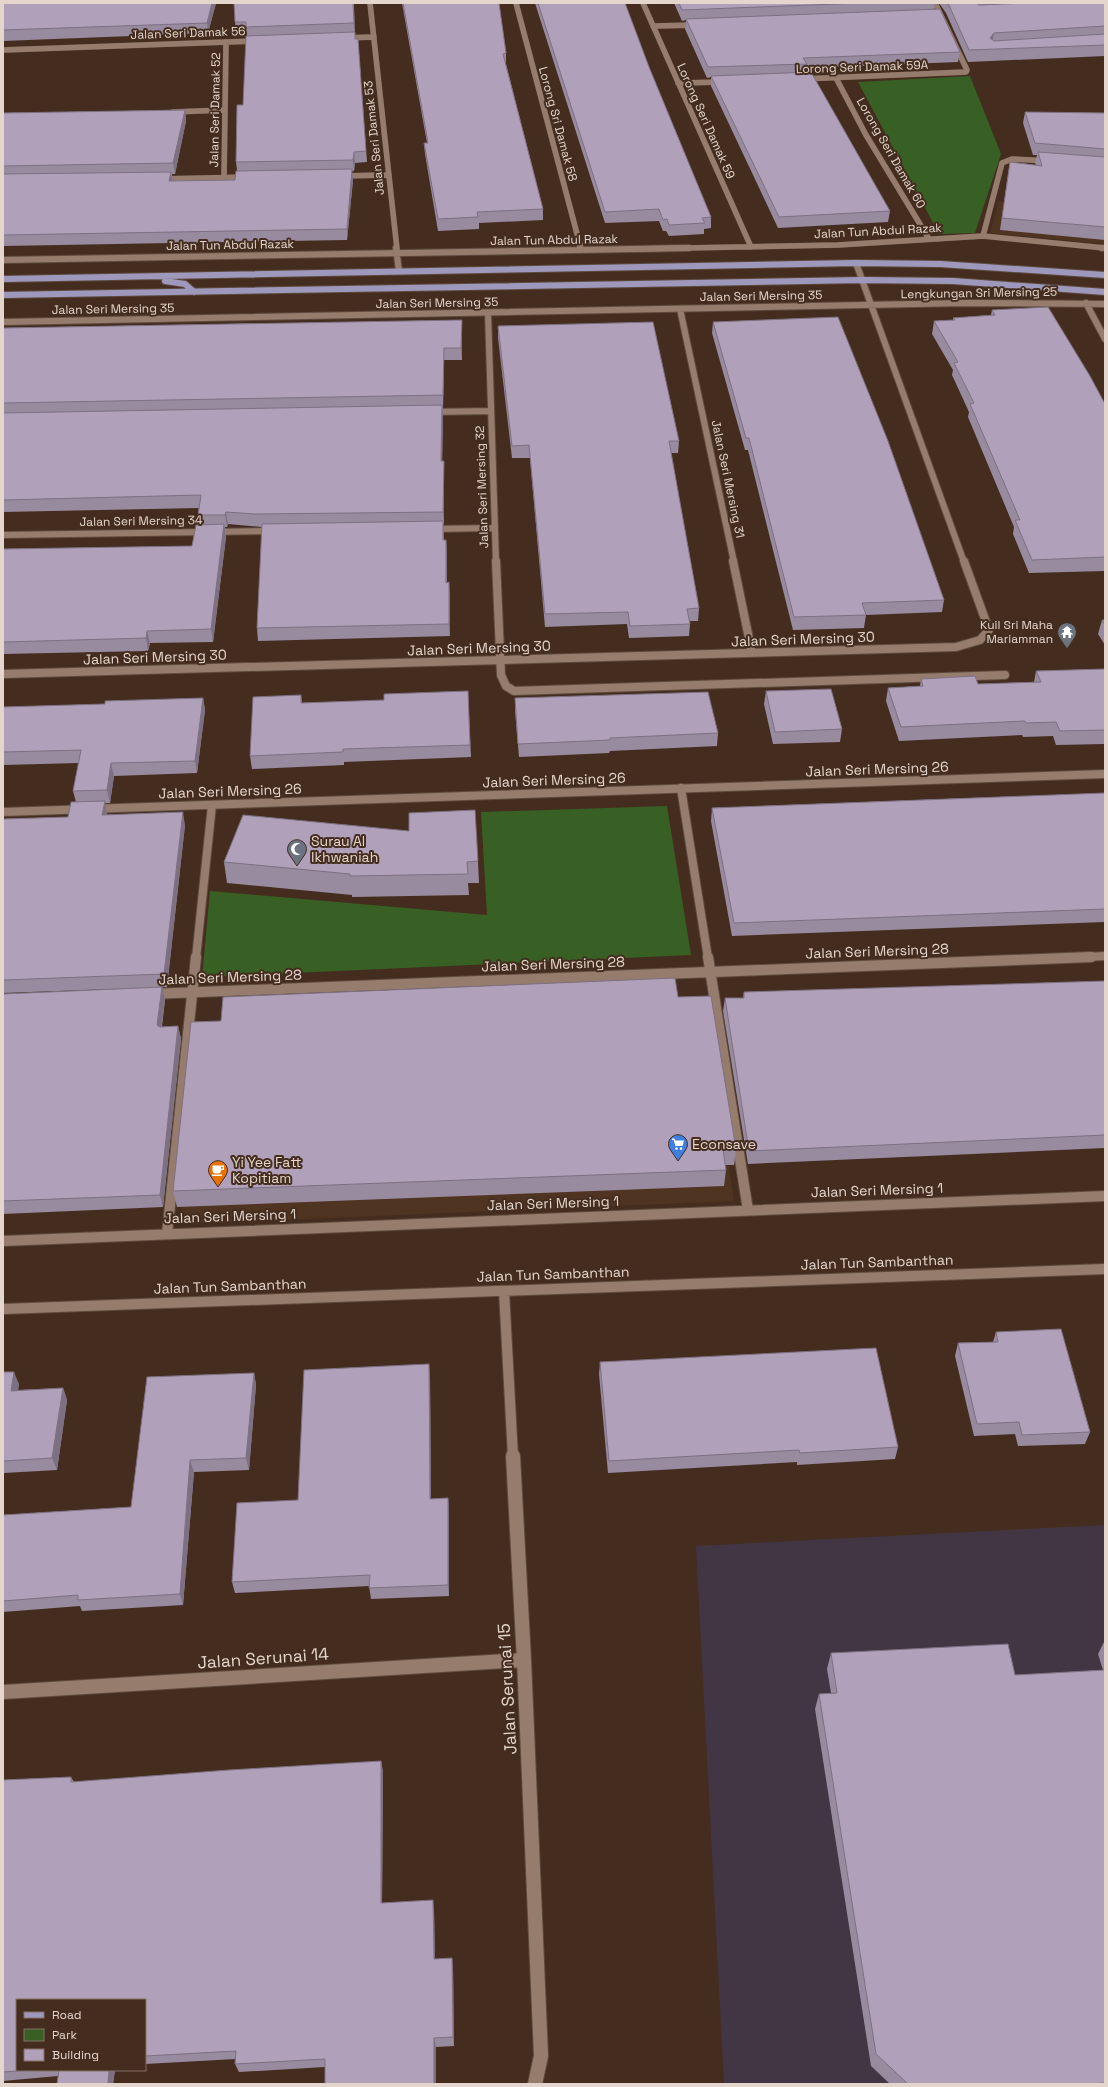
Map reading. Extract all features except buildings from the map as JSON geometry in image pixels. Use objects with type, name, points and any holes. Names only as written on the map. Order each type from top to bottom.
[{"type":"main road","points":[[3,278],[133,277],[856,263],[940,264],[1105,275]]},
{"type":"main road","points":[[133,277],[185,284],[194,292]]},
{"type":"main road","points":[[3,295],[862,280],[953,281],[1105,292]]},
{"type":"street","name":"Jalan Seri Damak 53","points":[[370,3],[399,271]]},
{"type":"street","name":"Lorong Sri Damak 58","points":[[516,3],[581,250]]},
{"type":"street","name":"Lorong Seri Damak 59","points":[[643,3],[751,247]]},
{"type":"street","points":[[934,3],[942,15],[934,16]]},
{"type":"street","name":"Lorong Seri Damak 59A","points":[[796,79],[951,73],[967,70],[942,15]]},
{"type":"street","points":[[653,26],[708,24]]},
{"type":"street","points":[[336,38],[374,37]]},
{"type":"street","name":"Jalan Seri Damak 56","points":[[3,50],[266,40]]},
{"type":"street","name":"Jalan Seri Damak 52","points":[[224,178],[226,42]]},
{"type":"street","name":"Lorong Seri Damak 60","points":[[836,78],[866,135],[929,239]]},
{"type":"street","points":[[678,84],[733,82]]},
{"type":"street","points":[[170,112],[225,110]]},
{"type":"street","points":[[983,236],[1002,163],[1012,159],[1022,158],[1060,162]]},
{"type":"street","points":[[336,176],[389,175]]},
{"type":"street","points":[[153,179],[253,177]]},
{"type":"street","name":"Jalan Tun Abdul Razak","points":[[3,260],[838,245],[983,236],[1105,248]]},
{"type":"street","points":[[856,263],[871,305]]},
{"type":"street","points":[[1086,303],[1105,339]]},
{"type":"street","name":"Lengkungan Sri Mersing 25","points":[[871,305],[1105,304]]},
{"type":"street","name":"Jalan Seri Mersing 35","points":[[3,322],[871,305]]},
{"type":"street","name":"Jalan Seri Mersing 30","points":[[3,674],[956,647],[980,641],[987,635],[988,630],[871,305]]},
{"type":"street","name":"Jalan Seri Mersing 31","points":[[680,309],[713,460],[752,653]]},
{"type":"street","name":"Jalan Seri Mersing 32","points":[[488,313],[499,660],[502,680],[506,687],[514,690],[1005,675]]},
{"type":"street","points":[[420,412],[491,411]]},
{"type":"street","points":[[424,529],[495,528]]},
{"type":"street","name":"Jalan Seri Mersing 34","points":[[3,535],[283,531]]},
{"type":"street","name":"Jalan Seri Mersing 26","points":[[3,812],[1105,774]]},
{"type":"street","points":[[681,788],[748,1210]]},
{"type":"street","points":[[167,1234],[212,805]]},
{"type":"street","name":"Jalan Seri Mersing 28","points":[[144,994],[1105,956]]},
{"type":"street","name":"Jalan Seri Mersing 1","points":[[3,1241],[1105,1196]]},
{"type":"street","name":"Jalan Tun Sambanthan","points":[[3,1308],[1105,1269]]},
{"type":"street","name":"Jalan Serunai 15","points":[[504,1291],[524,1660],[541,2056],[535,2084]]},
{"type":"street","name":"Jalan Serunai 14","points":[[3,1692],[524,1660]]},
{"type":"shaded area","points":[[999,201],[1105,210],[1105,244],[990,233]]},
{"type":"shaded area","points":[[717,1091],[734,1201],[181,1224],[189,1113]]},
{"type":"shaded area","points":[[1105,1525],[1105,2084],[724,2084],[696,1546]]},
{"type":"green space","points":[[970,76],[1001,154],[975,233],[939,234],[858,82]]},
{"type":"green space","points":[[667,806],[691,955],[202,977],[210,891],[487,915],[481,812]]},
{"type":"place","name":"Kuil Sri Maha Mariamman","points":[[1067,649]]},
{"type":"place","name":"Surau Al Ikhwaniah","points":[[297,866]]},
{"type":"place","name":"Econsave","points":[[678,1161]]},
{"type":"place","name":"Yi Yee Fatt Kopitiam","points":[[218,1187]]}]
